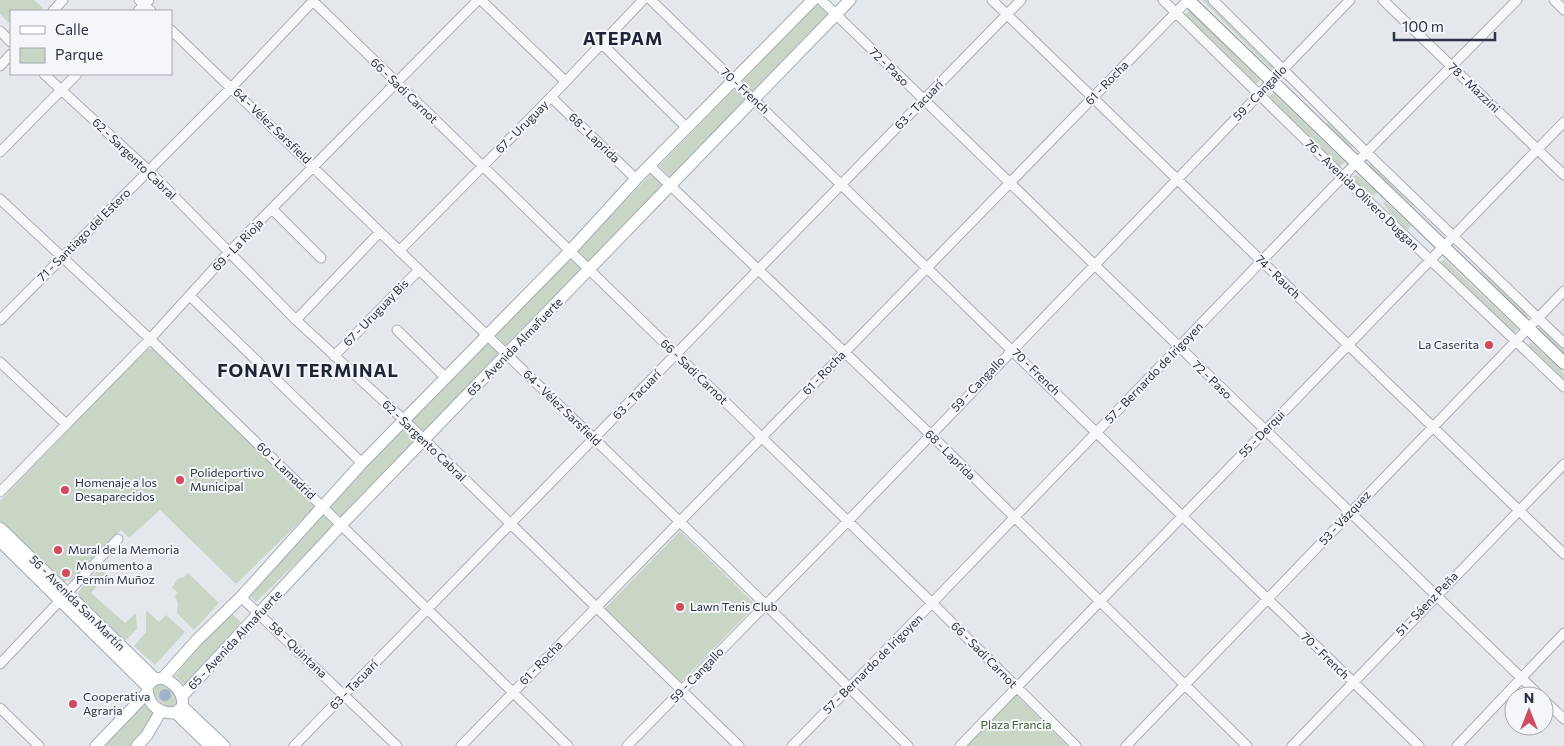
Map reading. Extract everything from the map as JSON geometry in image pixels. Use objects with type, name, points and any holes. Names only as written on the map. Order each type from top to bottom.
[{"type":"highway","name":"76 - Avenida Olivero Duggan","points":[[1188,0],[1564,363]]},
{"type":"main road","name":"65 - Avenida Almafuerte","points":[[96,746],[153,684],[242,596],[362,463],[570,251],[636,179],[814,0]]},
{"type":"main road","name":"65 - Avenida Almafuerte","points":[[180,705],[260,613],[342,524],[850,0]]},
{"type":"main road","name":"56 - Avenida San Martín","points":[[0,528],[64,597],[153,684]]},
{"type":"main road","name":"56 - Avenida San Martín","points":[[2,549],[64,597]]},
{"type":"main road","points":[[161,711],[150,701],[153,684],[174,685],[180,705],[210,746]]},
{"type":"main road","points":[[137,746],[147,736],[149,728],[161,711],[180,705]]},
{"type":"main road","points":[[180,705],[224,746]]},
{"type":"street","points":[[54,10],[64,0]]},
{"type":"street","name":"66 - Sadi Carnot","points":[[313,0],[482,167],[932,603],[1076,746]]},
{"type":"street","name":"71 - Santiago del Estero","points":[[0,320],[232,87],[313,0]]},
{"type":"street","points":[[479,0],[565,81]]},
{"type":"street","name":"69 - La Rioja","points":[[0,492],[150,339],[229,252],[273,210],[479,0]]},
{"type":"street","name":"67 - Uruguay","points":[[399,251],[551,97],[643,0]]},
{"type":"street","name":"70 - French","points":[[651,0],[928,267],[1182,518],[1419,746]]},
{"type":"street","name":"72 - Paso","points":[[821,0],[1529,686]]},
{"type":"street","name":"74 - Rauch","points":[[992,0],[1094,96],[1564,554]]},
{"type":"street","name":"63 - Tacuarí","points":[[294,746],[426,609],[511,525],[760,270],[1021,0]]},
{"type":"street","name":"76 - Avenida Olivero Duggan","points":[[1163,0],[1430,260],[1564,387]]},
{"type":"street","name":"61 - Rocha","points":[[461,746],[1188,0]]},
{"type":"street","points":[[1213,0],[1282,70],[1564,343]]},
{"type":"street","name":"59 - Cangallo","points":[[627,746],[848,521],[1350,0]]},
{"type":"street","name":"78 - Mazzini","points":[[1383,0],[1564,176]]},
{"type":"street","name":"57 - Bernardo de Irigoyen","points":[[792,746],[1263,261],[1366,152],[1518,0]]},
{"type":"street","points":[[1554,0],[1564,10]]},
{"type":"street","points":[[0,31],[10,41]]},
{"type":"street","name":"64 - Vélez Sarsfield","points":[[172,31],[232,87],[379,233],[593,440],[765,604],[908,746]]},
{"type":"street","points":[[601,43],[687,128]]},
{"type":"street","points":[[0,66],[10,55]]},
{"type":"street","name":"62 - Sargento Cabral","points":[[45,75],[148,171],[296,320],[404,420],[739,746]]},
{"type":"street","points":[[0,152],[76,75]]},
{"type":"street","name":"68 - Laprida","points":[[551,97],[636,179]]},
{"type":"street","name":"55 - Derqui","points":[[960,746],[1564,122]]},
{"type":"street","name":"68 - Laprida","points":[[650,166],[930,434],[1247,746]]},
{"type":"street","name":"60 - Lamadrid","points":[[0,198],[64,256],[322,507],[342,524],[426,609],[568,746]]},
{"type":"street","points":[[273,210],[321,258]]},
{"type":"street","points":[[296,320],[379,233]]},
{"type":"street","name":"67 - Uruguay Bis","points":[[334,356],[419,270]]},
{"type":"street","name":"53 - Vázquez","points":[[1126,746],[1268,600],[1432,426],[1517,342],[1564,291]]},
{"type":"street","points":[[190,296],[362,463]]},
{"type":"street","points":[[397,330],[446,378]]},
{"type":"street","points":[[0,362],[66,424]]},
{"type":"street","name":"51 - Sáenz Peña","points":[[1292,746],[1564,464]]},
{"type":"street","points":[[0,664],[118,539]]},
{"type":"street","name":"58 - Quintana","points":[[242,596],[397,746]]},
{"type":"street","points":[[1457,746],[1520,677],[1564,633]]},
{"type":"street","points":[[0,708],[39,746]]},
{"type":"street","points":[[1554,710],[1564,719]]},
{"type":"green space","points":[[0,0],[34,0],[43,8],[41,10],[10,10],[10,24],[0,14]]},
{"type":"green space","points":[[1202,0],[1208,0],[1275,67],[1272,70]]},
{"type":"green space","points":[[817,3],[829,15],[754,92],[742,81]]},
{"type":"green space","points":[[1190,10],[1260,80],[1255,85],[1185,15]]},
{"type":"green space","points":[[734,89],[746,100],[671,178],[659,166]]},
{"type":"green space","points":[[1273,93],[1345,162],[1339,167],[1267,98]]},
{"type":"green space","points":[[1328,122],[1353,146],[1351,148],[1326,124]]},
{"type":"green space","points":[[1372,162],[1416,202],[1413,206],[1369,166]]},
{"type":"green space","points":[[651,174],[663,185],[588,263],[576,252]]},
{"type":"green space","points":[[1357,175],[1377,192],[1373,197],[1350,177]]},
{"type":"green space","points":[[1385,201],[1411,226],[1407,230],[1391,215],[1383,203]]},
{"type":"green space","points":[[570,259],[582,270],[507,347],[495,335]]},
{"type":"green space","points":[[1444,259],[1518,329],[1513,334],[1439,264]]},
{"type":"green space","points":[[1484,270],[1529,315],[1527,318],[1481,272]]},
{"type":"green space","points":[[1542,326],[1564,347],[1564,353],[1538,329]]},
{"type":"green space","points":[[1531,342],[1564,373],[1564,382],[1527,346]]},
{"type":"green space","points":[[487,343],[499,354],[424,432],[412,421]]},
{"type":"green space","name":"Polideportivo Municipal","points":[[154,348],[314,504],[313,509],[236,584],[160,510],[129,538],[121,530],[71,580],[62,582],[0,521],[0,501],[146,349]]},
{"type":"green space","points":[[404,428],[416,440],[341,517],[329,506]]},
{"type":"green space","points":[[322,514],[334,526],[256,602],[245,590]]},
{"type":"green space","name":"Lawn Tenis Club","points":[[680,531],[756,605],[681,682],[605,608]]},
{"type":"green space","points":[[99,570],[107,574],[91,593],[125,623],[136,613],[137,629],[124,642],[77,595],[87,579]]},
{"type":"green space","points":[[188,573],[219,603],[194,630],[177,613],[178,603],[175,597],[177,592],[172,588],[177,579],[184,577]]},
{"type":"green space","points":[[146,610],[159,622],[166,615],[185,632],[155,665],[134,646],[146,632]]},
{"type":"green space","points":[[224,612],[233,615],[245,626],[187,687],[175,676]]},
{"type":"green space","points":[[157,682],[171,686],[179,705],[173,708],[162,704],[153,693]]},
{"type":"green space","name":"Plaza Francia","points":[[1016,695],[1068,746],[966,746]]},
{"type":"green space","points":[[145,702],[158,710],[143,736],[133,746],[102,746]]},
{"type":"water","points":[[163,689],[167,689],[171,695],[167,701],[163,701],[159,697],[159,693]]},
{"type":"place","name":"La Caserita","points":[[1489,345]]},
{"type":"place","name":"Polideportivo Municipal","points":[[180,480]]},
{"type":"place","name":"Homenaje a los Desaparecidos","points":[[65,490]]},
{"type":"place","name":"Mural de la Memoria","points":[[58,550]]},
{"type":"place","name":"Monumento a Fermín Muñoz","points":[[66,573]]},
{"type":"place","name":"Lawn Tenis Club","points":[[680,607]]},
{"type":"place","name":"Cooperativa Agraria","points":[[73,704]]},
{"type":"district","name":"ATEPAM","points":[[623,39]]},
{"type":"district","name":"FONAVI TERMINAL","points":[[308,371]]}]
